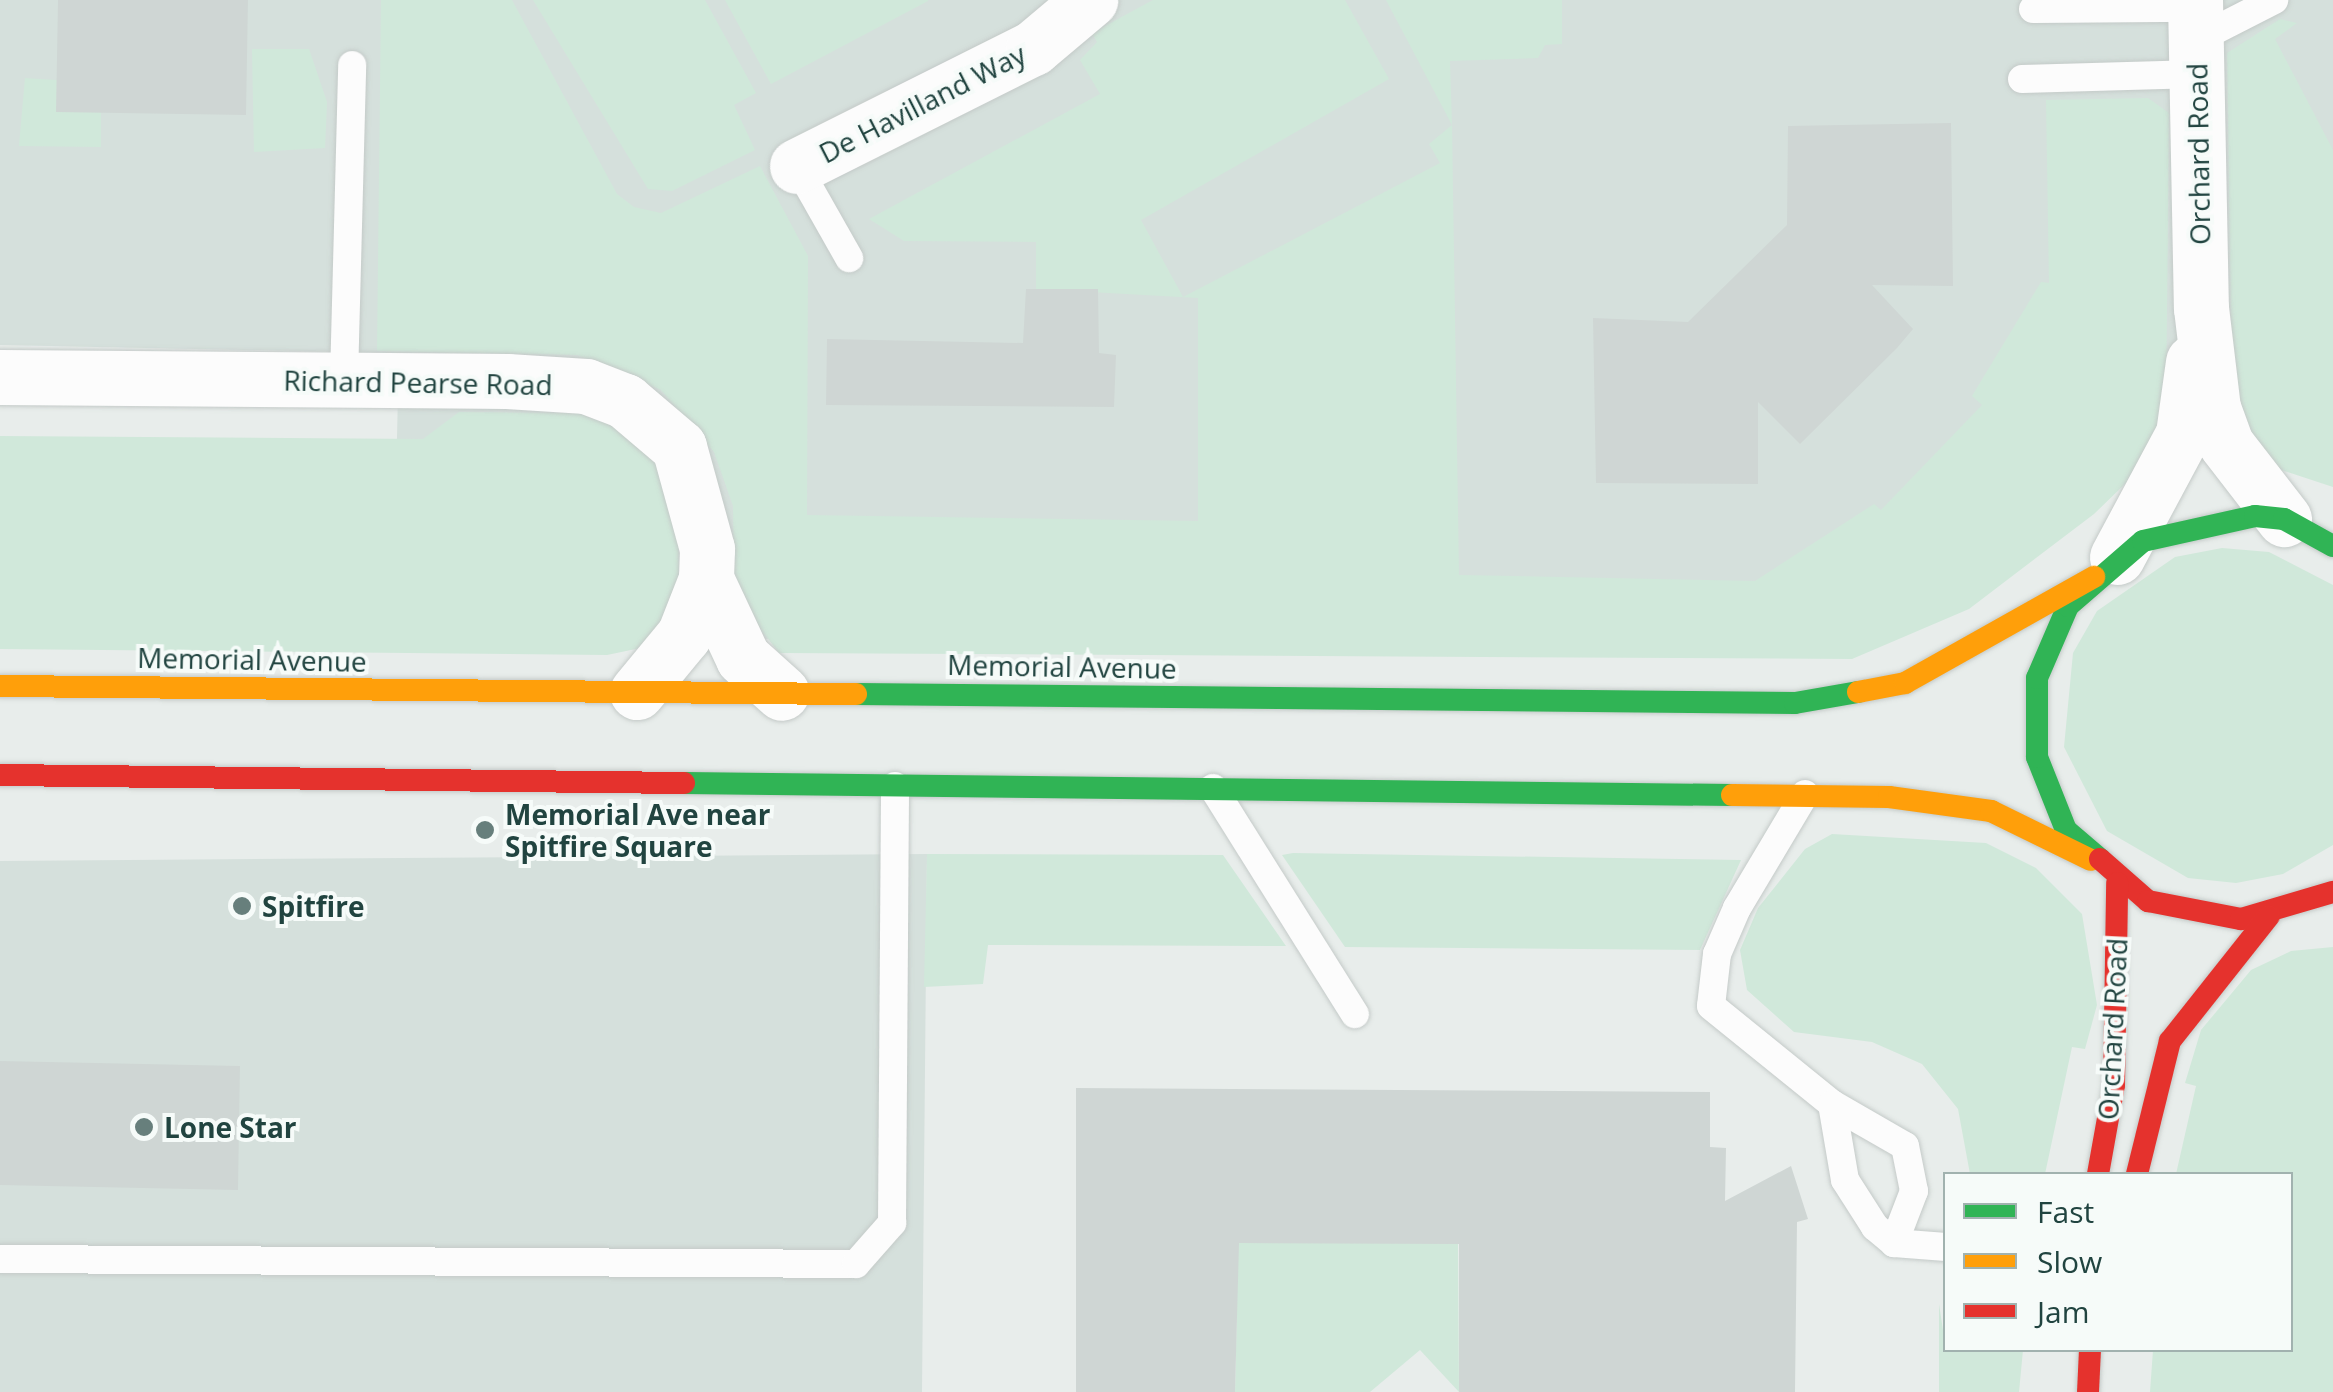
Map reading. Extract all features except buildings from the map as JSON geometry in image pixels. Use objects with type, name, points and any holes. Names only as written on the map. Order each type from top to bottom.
[{"type":"main road","name":"Memorial Avenue","points":[[0,686],[1795,703],[1906,683],[2106,567],[2200,522],[2311,526]]},
{"type":"main road","points":[[2090,860],[2048,794],[2033,718],[2049,641],[2106,567]]},
{"type":"main road","points":[[0,775],[1804,794],[1991,811],[2090,860],[2117,882],[2181,913],[2312,905]]},
{"type":"main road","name":"Orchard Road","points":[[2098,1172],[2115,1068],[2117,882]]},
{"type":"main road","name":"Orchard Road","points":[[2137,1172],[2170,1042],[2211,978],[2312,905]]},
{"type":"main road","points":[[2088,1392],[2090,1352]]},
{"type":"street","name":"De Havilland Way","points":[[797,166],[1033,48],[1090,0]]},
{"type":"street","name":"Orchard Road","points":[[2196,30],[2201,308],[2216,421],[2311,526]]},
{"type":"street","name":"Orchard Road","points":[[2106,567],[2183,434],[2201,308]]},
{"type":"street","name":"Richard Pearse Road","points":[[0,377],[566,385],[625,400],[658,424],[694,474],[706,579],[735,646],[782,693]]},
{"type":"street","name":"Richard Pearse Road","points":[[637,692],[684,635],[706,579]]},
{"type":"lane","points":[[2022,79],[2196,30],[2274,0]]},
{"type":"lane","points":[[2033,9],[2196,30]]},
{"type":"lane","points":[[344,379],[352,65]]},
{"type":"lane","points":[[797,166],[849,258]]},
{"type":"lane","points":[[0,1259],[856,1264],[892,1223],[894,786]]},
{"type":"lane","points":[[1213,788],[1355,1014]]},
{"type":"lane","points":[[1804,794],[1717,954],[1711,1006],[1832,1104],[1905,1146],[1914,1190],[1894,1244]]},
{"type":"lane","points":[[1832,1104],[1845,1180],[1894,1244],[1943,1248]]},
{"type":"shaded area","points":[[0,0],[2333,0],[2333,450],[2143,448],[1943,617],[392,646],[399,353],[0,345]]},
{"type":"shaded area","points":[[927,854],[922,1392],[0,1392],[0,861]]},
{"type":"green space","points":[[381,0],[512,0],[617,194],[634,207],[661,213],[760,166],[808,256],[807,515],[1198,521],[1198,298],[1036,289],[1036,242],[904,241],[869,219],[1100,94],[1080,60],[1097,42],[1092,33],[1153,0],[1345,0],[1389,79],[1141,220],[1183,297],[1440,163],[1429,144],[1452,125],[1459,575],[1755,581],[1874,504],[1881,510],[1982,405],[1972,396],[2041,282],[2049,283],[2046,100],[2148,98],[2169,113],[2166,413],[2126,483],[2094,514],[1969,609],[1852,659],[779,653],[734,595],[733,506],[714,452],[661,390],[577,355],[377,351]]},
{"type":"green space","points":[[533,0],[705,0],[756,93],[734,105],[755,150],[672,191],[648,189]]},
{"type":"green space","points":[[725,0],[928,0],[928,1],[771,84]]},
{"type":"green space","points":[[1386,0],[1562,0],[1562,44],[1545,45],[1538,58],[1450,61],[1452,125]]},
{"type":"green space","points":[[2280,19],[2297,23],[2275,39],[2333,150],[2333,487],[2266,465],[2232,399],[2227,53]]},
{"type":"green space","points":[[252,49],[309,49],[327,102],[325,148],[254,152]]},
{"type":"green space","points":[[25,78],[57,80],[101,112],[101,147],[19,146]]},
{"type":"green space","points":[[459,412],[577,413],[617,427],[655,462],[678,523],[679,590],[645,647],[607,655],[0,649],[0,436],[423,439]]},
{"type":"green space","points":[[2222,548],[2269,552],[2333,585],[2333,845],[2283,874],[2236,883],[2188,878],[2107,831],[2064,747],[2073,653],[2097,611],[2175,557]]},
{"type":"green space","points":[[1832,834],[1986,843],[2036,868],[2082,914],[2097,1005],[2085,1049],[2072,1047],[2045,1172],[1970,1172],[1958,1109],[1922,1064],[1872,1042],[1794,1032],[1747,990],[1740,950],[1758,908],[1805,849]]},
{"type":"green space","points":[[927,854],[1223,855],[1286,946],[988,945],[983,984],[924,987]]},
{"type":"green space","points":[[1282,855],[1741,860],[1700,950],[1345,947]]},
{"type":"green space","points":[[2333,947],[2333,1392],[2150,1392],[2153,1352],[2293,1352],[2293,1172],[2176,1172],[2196,1086],[2185,1083],[2201,1030],[2251,970],[2291,951]]},
{"type":"green space","points":[[1078,1243],[1458,1243],[1459,1392],[1420,1350],[1370,1392],[1235,1392],[1237,1308]]},
{"type":"green space","points":[[1939,1304],[1943,1352],[2023,1352],[2019,1392],[1939,1392]]},
{"type":"traffic: fast","points":[[2100,859],[2066,830],[2037,757],[2037,678],[2068,606],[2143,541],[2255,516],[2284,519],[2333,546]]},
{"type":"traffic: fast","points":[[856,694],[1795,703],[1858,692]]},
{"type":"traffic: fast","points":[[684,783],[1732,795]]},
{"type":"traffic: slow","points":[[1858,692],[1905,683],[2094,577]]},
{"type":"traffic: slow","points":[[0,686],[856,694]]},
{"type":"traffic: slow","points":[[1732,795],[1889,797],[1991,811],[2091,860]]},
{"type":"traffic: jam","points":[[0,775],[684,783]]},
{"type":"traffic: jam","points":[[2100,859],[2148,901],[2241,919],[2333,892]]},
{"type":"traffic: jam","points":[[2098,1172],[2114,1085],[2117,883]]},
{"type":"traffic: jam","points":[[2137,1172],[2170,1041],[2269,916]]},
{"type":"traffic: jam","points":[[2088,1392],[2090,1352]]},
{"type":"place","name":"Memorial Ave near Spitfire Square","points":[[485,830]]},
{"type":"place","name":"Spitfire","points":[[242,906]]},
{"type":"place","name":"Lone Star","points":[[144,1127]]}]
